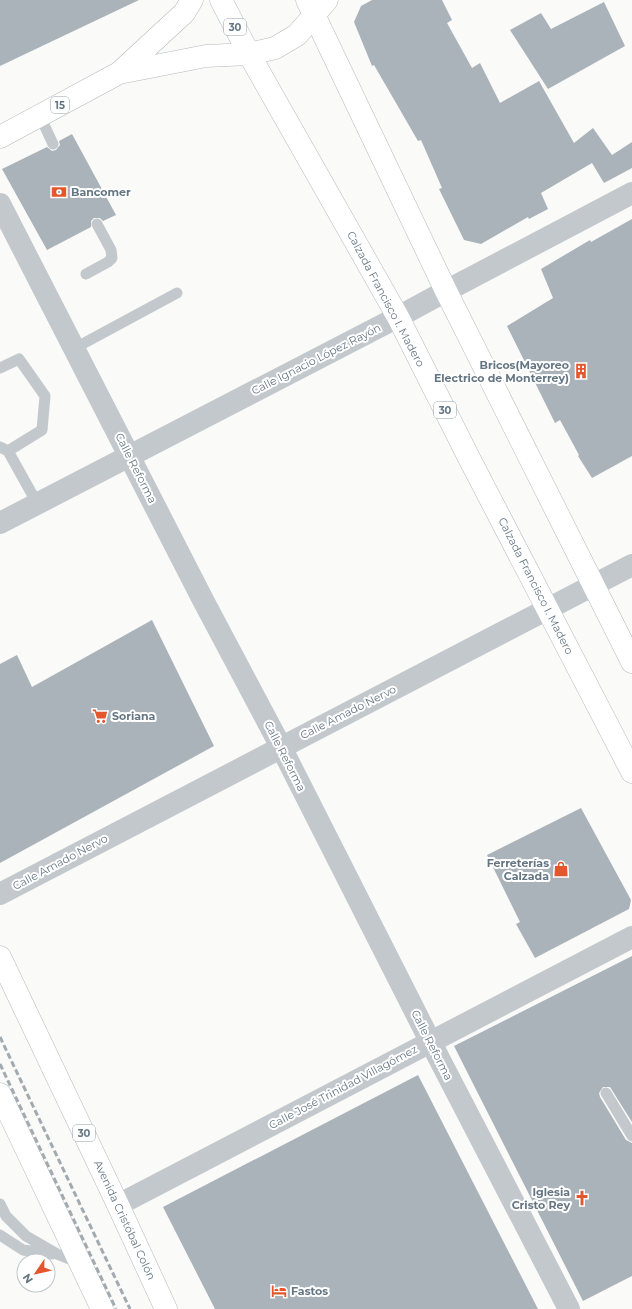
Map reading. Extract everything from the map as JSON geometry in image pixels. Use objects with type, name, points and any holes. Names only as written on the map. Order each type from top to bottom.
[{"type":"main road","name":"15","points":[[0,137],[119,72],[184,13],[192,0]]},
{"type":"main road","name":"Calzada Francisco I. Madero","points":[[221,0],[249,54],[398,317],[468,456],[632,772]]},
{"type":"main road","name":"15","points":[[119,72],[206,56],[249,54],[275,48],[297,35],[317,5]]},
{"type":"main road","points":[[317,5],[446,291],[632,662]]},
{"type":"main road","name":"Avenida Cristóbal Colón","points":[[0,957],[166,1309]]},
{"type":"main road","points":[[0,1094],[102,1309]]},
{"type":"street","name":"Calle Ignacio López Rayón","points":[[0,523],[632,194]]},
{"type":"street","name":"Calle Reforma","points":[[0,204],[200,594],[281,747],[430,1041],[569,1309]]},
{"type":"street","name":"Calle Amado Nervo","points":[[0,894],[632,565]]},
{"type":"street","name":"Calle José Trinidad Villagómez","points":[[118,1205],[632,937]]},
{"type":"lane","points":[[40,116],[53,144]]},
{"type":"lane","points":[[86,274],[108,262],[112,258],[111,250],[97,224]]},
{"type":"lane","points":[[74,348],[177,293]]},
{"type":"lane","points":[[0,368],[19,359],[45,396],[42,430],[4,449],[37,504]]},
{"type":"lane","points":[[606,1093],[632,1136]]},
{"type":"lane","points":[[0,1204],[6,1216],[26,1236],[57,1254],[80,1264]]},
{"type":"lane","points":[[0,1235],[23,1250],[57,1254]]},
{"type":"building","points":[[0,0],[139,0],[0,66]]},
{"type":"building","points":[[372,0],[442,0],[452,20],[447,23],[472,68],[480,63],[500,103],[539,81],[574,143],[593,128],[612,155],[632,142],[632,168],[604,183],[592,163],[541,193],[548,209],[529,219],[528,217],[481,244],[464,240],[439,189],[442,188],[421,140],[418,141],[374,65],[372,66],[354,22],[361,6]]},
{"type":"building","points":[[604,2],[625,46],[548,89],[510,30],[541,13],[551,29]]},
{"type":"building","name":"Bancomer","points":[[72,134],[116,215],[103,221],[100,218],[94,218],[91,221],[91,227],[47,250],[2,169],[47,147],[52,151],[56,150],[60,145],[59,141]]},
{"type":"building","points":[[632,219],[632,456],[592,478],[578,456],[579,455],[560,420],[555,423],[507,326],[553,298],[541,269],[590,240],[591,242]]},
{"type":"building","name":"Soriana","points":[[152,620],[214,746],[0,863],[0,664],[17,655],[32,687]]},
{"type":"building","points":[[581,808],[631,900],[629,909],[535,958],[516,924],[520,922],[487,855]]},
{"type":"building","name":"Iglesia Cristo Rey","points":[[632,956],[632,1122],[610,1087],[603,1087],[599,1093],[626,1140],[632,1143],[632,1276],[583,1301],[454,1046]]},
{"type":"building","points":[[418,1075],[538,1309],[215,1309],[163,1207]]},
{"type":"railway","points":[[0,1037],[130,1309]]},
{"type":"railway","points":[[0,1064],[116,1309]]},
{"type":"place","name":"Bancomer","points":[[59,192]]},
{"type":"place","name":"Bricos(Mayoreo Electrico de Monterrey)","points":[[581,371]]},
{"type":"place","name":"Soriana","points":[[100,716]]},
{"type":"place","name":"Ferreterías Calzada","points":[[561,869]]},
{"type":"place","name":"Iglesia Cristo Rey","points":[[582,1198]]},
{"type":"place","name":"Fastos","points":[[279,1291]]}]
